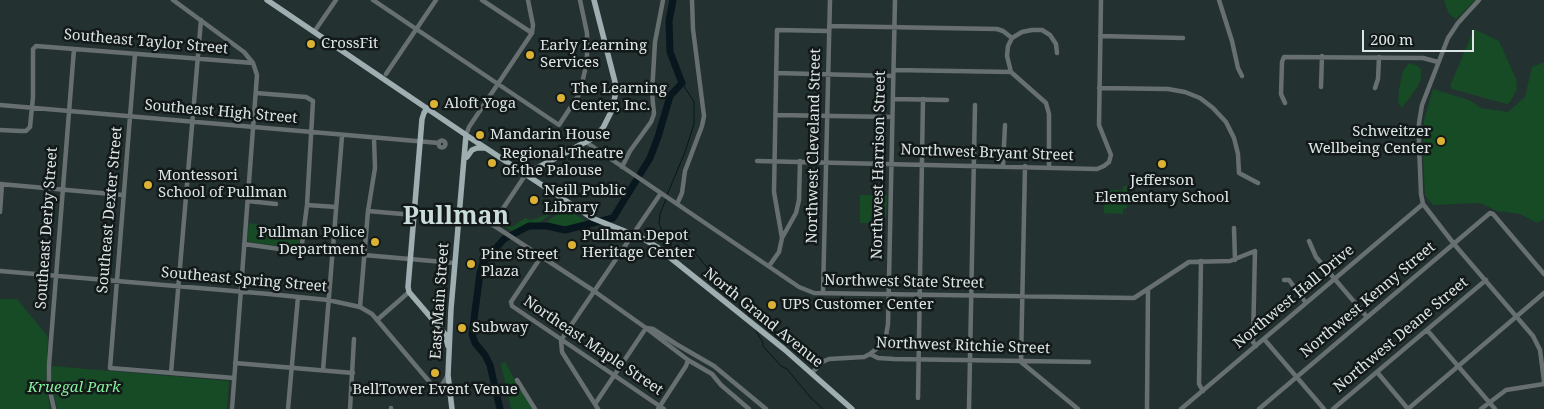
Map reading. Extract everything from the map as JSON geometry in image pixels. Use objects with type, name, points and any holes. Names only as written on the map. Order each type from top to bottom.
[{"type":"main road","points":[[267,0],[492,151]]},
{"type":"main road","points":[[526,174],[586,142],[598,133],[608,120],[615,96],[614,75],[594,0]]},
{"type":"main road","points":[[428,108],[424,112],[422,119],[408,284],[410,292],[442,330],[449,350]]},
{"type":"main road","name":"East Main Street","points":[[452,409],[448,375],[449,350],[466,135]]},
{"type":"main road","points":[[464,171],[471,150],[481,148],[492,151]]},
{"type":"main road","name":"North Grand Avenue","points":[[492,151],[592,218],[633,234],[657,247],[812,373],[852,409]]},
{"type":"main road","points":[[442,330],[447,330],[452,319]]},
{"type":"street","points":[[173,0],[249,57],[257,75],[232,409]]},
{"type":"street","points":[[314,32],[336,0]]},
{"type":"street","points":[[373,0],[559,124],[580,93],[587,62],[587,33],[581,0]]},
{"type":"street","points":[[386,74],[436,0]]},
{"type":"street","points":[[482,0],[532,33]]},
{"type":"street","points":[[466,135],[532,33],[533,25],[528,0]]},
{"type":"street","points":[[622,167],[630,151],[649,126],[654,114],[652,93],[654,42],[663,0]]},
{"type":"street","points":[[677,204],[681,198],[685,171],[704,116],[693,29],[692,0]]},
{"type":"street","name":"Northwest Cleveland Street","points":[[823,293],[830,0]]},
{"type":"street","name":"Northwest Harrison Street","points":[[870,354],[881,345],[886,336],[895,0]]},
{"type":"street","points":[[1101,0],[1099,88],[1168,89],[1185,92],[1200,98],[1226,122],[1234,138],[1240,172],[1258,183]]},
{"type":"street","points":[[1219,0],[1238,68],[1242,76]]},
{"type":"street","points":[[1479,0],[1452,31],[1422,105],[1419,124],[1419,178],[1423,204],[1454,244],[1517,316],[1537,343],[1544,383],[1506,390],[1481,409]]},
{"type":"street","points":[[201,20],[196,59],[171,373],[234,378]]},
{"type":"street","points":[[782,238],[775,203],[777,30],[894,27],[997,29],[1012,38]]},
{"type":"street","points":[[1049,167],[1049,114],[1046,103],[1011,72],[1007,56],[1008,46],[1012,38],[1022,32],[1032,30],[1042,30],[1050,35],[1056,44],[1057,53]]},
{"type":"street","points":[[1100,36],[1183,38]]},
{"type":"street","name":"Southeast Taylor Street","points":[[32,108],[34,49],[36,46],[253,63]]},
{"type":"street","name":"Southeast Derby Street","points":[[54,409],[49,365],[74,49]]},
{"type":"street","name":"Southeast Dexter Street","points":[[135,54],[110,368],[171,373]]},
{"type":"street","points":[[1321,87],[1322,56]]},
{"type":"street","points":[[1285,102],[1281,94],[1282,62],[1284,57],[1428,58],[1438,62]]},
{"type":"street","points":[[1375,88],[1378,79],[1379,57]]},
{"type":"street","points":[[894,70],[1011,72]]},
{"type":"street","points":[[776,73],[893,76]]},
{"type":"street","name":"Northwest Bryant Street","points":[[757,161],[1097,169],[1110,162],[1111,155],[1099,125],[1099,88]]},
{"type":"street","points":[[244,244],[301,252],[307,205],[313,104],[311,99],[256,93]]},
{"type":"street","points":[[892,99],[947,100]]},
{"type":"street","points":[[918,398],[923,99]]},
{"type":"street","name":"Southeast High Street","points":[[0,105],[254,127],[311,134],[439,143]]},
{"type":"street","points":[[969,409],[974,105]]},
{"type":"street","points":[[0,130],[26,131],[31,123],[32,108]]},
{"type":"street","points":[[776,115],[892,117]]},
{"type":"street","points":[[1003,166],[1005,125]]},
{"type":"street","points":[[323,370],[342,136]]},
{"type":"street","points":[[360,306],[368,211],[375,168],[374,138]]},
{"type":"street","name":"Northwest State Street","points":[[586,142],[807,291],[823,293],[1134,298],[1189,262],[1235,260],[1254,251],[1253,342],[1256,346]]},
{"type":"street","points":[[769,266],[779,252],[782,238],[796,213],[799,200],[800,162]]},
{"type":"street","points":[[1025,166],[1021,362],[1078,409]]},
{"type":"street","points":[[492,225],[526,174]]},
{"type":"street","points":[[0,212],[1,184],[123,195]]},
{"type":"street","points":[[598,409],[562,352],[561,340],[662,194]]},
{"type":"street","points":[[248,201],[276,204]]},
{"type":"street","name":"Northwest Hall Drive","points":[[1182,409],[1423,204]]},
{"type":"street","points":[[307,205],[336,207]]},
{"type":"street","points":[[368,211],[459,218],[483,221],[492,225],[594,291],[688,360],[712,374],[721,385],[749,409]]},
{"type":"street","name":"Northwest Kenny Street","points":[[1260,409],[1490,213],[1493,214],[1544,274]]},
{"type":"street","points":[[1234,228],[1235,260]]},
{"type":"street","points":[[1309,241],[1316,257],[1367,317]]},
{"type":"street","points":[[364,255],[455,263]]},
{"type":"street","name":"Northeast Maple Street","points":[[542,257],[511,302],[513,308],[661,408]]},
{"type":"street","points":[[1201,261],[1199,384],[1203,391]]},
{"type":"street","name":"Southeast Spring Street","points":[[0,271],[298,296],[360,306],[372,314],[437,388]]},
{"type":"street","points":[[1284,280],[1289,280],[1306,303]]},
{"type":"street","name":"Northwest Deane Street","points":[[1333,409],[1486,280]]},
{"type":"street","points":[[1147,409],[1148,290]]},
{"type":"street","points":[[377,320],[410,292]]},
{"type":"street","points":[[1377,372],[1408,409],[1544,293]]},
{"type":"street","points":[[288,409],[298,296]]},
{"type":"street","points":[[595,404],[646,328]]},
{"type":"street","points":[[646,328],[653,329],[714,366],[766,409]]},
{"type":"street","points":[[1427,330],[1495,409]]},
{"type":"street","points":[[350,409],[354,339]]},
{"type":"street","points":[[1264,339],[1324,409]]},
{"type":"street","name":"Northwest Ritchie Street","points":[[812,373],[822,362],[829,359],[864,357],[870,354],[878,358],[918,360],[1089,362]]},
{"type":"street","points":[[661,408],[688,360]]},
{"type":"street","points":[[235,363],[353,373]]},
{"type":"street","points":[[437,388],[442,385],[448,375]]},
{"type":"street","points":[[517,380],[535,409]]},
{"type":"street","points":[[437,388],[449,391]]},
{"type":"green space","points":[[1444,0],[1475,0],[1456,19],[1449,14]]},
{"type":"green space","points":[[1474,29],[1499,41],[1516,79],[1517,89],[1507,104],[1452,89],[1450,86]]},
{"type":"green space","points":[[1544,62],[1544,219],[1537,223],[1520,214],[1497,211],[1478,203],[1433,205],[1425,195],[1423,158],[1424,120],[1433,89],[1469,100],[1481,108],[1508,112],[1525,97],[1532,67]]},
{"type":"green space","points":[[1409,63],[1421,69],[1421,78],[1418,86],[1402,108],[1398,102],[1399,89],[1403,71]]},
{"type":"green space","points":[[1123,186],[1127,186],[1127,208],[1123,209],[1123,214],[1104,213],[1104,190],[1123,190]]},
{"type":"green space","points":[[860,195],[887,195],[886,218],[871,217],[870,223],[860,223]]},
{"type":"green space","points":[[556,205],[560,207],[539,223],[529,223],[513,232],[501,224],[503,221],[512,227],[525,218],[530,220],[547,214]]},
{"type":"green space","points":[[566,208],[587,222],[565,227],[545,223]]},
{"type":"green space","points":[[249,223],[301,230],[299,249],[250,242],[247,240]]},
{"type":"green space","points":[[0,299],[17,299],[48,337],[46,383],[50,409],[0,409]]},
{"type":"green space","points":[[505,362],[533,409],[511,409],[501,364]]},
{"type":"green space","name":"Kruegal Park","points":[[52,366],[229,381],[227,409],[57,409],[52,384]]},
{"type":"waterway","points":[[500,409],[490,365],[485,355],[475,343],[472,334],[483,263],[504,239],[529,226],[547,226],[565,230],[613,218],[650,158],[670,96],[682,83],[670,52],[669,21],[673,0]]},
{"type":"waterway","points":[[667,195],[685,152],[694,124],[694,102],[682,83]]},
{"type":"waterway","points":[[666,199],[660,214],[659,224],[662,230],[692,249],[714,276],[729,288],[746,309],[750,318]]},
{"type":"waterway","points":[[755,329],[763,346],[781,366],[787,369],[811,398],[823,409]]},
{"type":"place","name":"CrossFit","points":[[311,44]]},
{"type":"place","name":"Early Learning Services","points":[[530,55]]},
{"type":"place","name":"The Learning Center, Inc.","points":[[561,98]]},
{"type":"place","name":"Aloft Yoga","points":[[434,104]]},
{"type":"place","name":"Mandarin House","points":[[480,135]]},
{"type":"place","name":"Schweitzer Wellbeing Center","points":[[1441,141]]},
{"type":"place","name":"Regional Theatre of the Palouse","points":[[492,163]]},
{"type":"place","name":"Jefferson Elementary School","points":[[1162,164]]},
{"type":"place","name":"Montessori School of Pullman","points":[[148,185]]},
{"type":"place","name":"Neill Public Library","points":[[534,200]]},
{"type":"place","name":"Pullman Police Department","points":[[375,242]]},
{"type":"place","name":"Pullman Depot Heritage Center","points":[[572,245]]},
{"type":"place","name":"Pine Street Plaza","points":[[471,264]]},
{"type":"place","name":"UPS Customer Center","points":[[772,305]]},
{"type":"place","name":"Subway","points":[[462,328]]},
{"type":"place","name":"BellTower Event Venue","points":[[435,373]]},
{"type":"district","name":"Pullman","points":[[456,217]]}]
